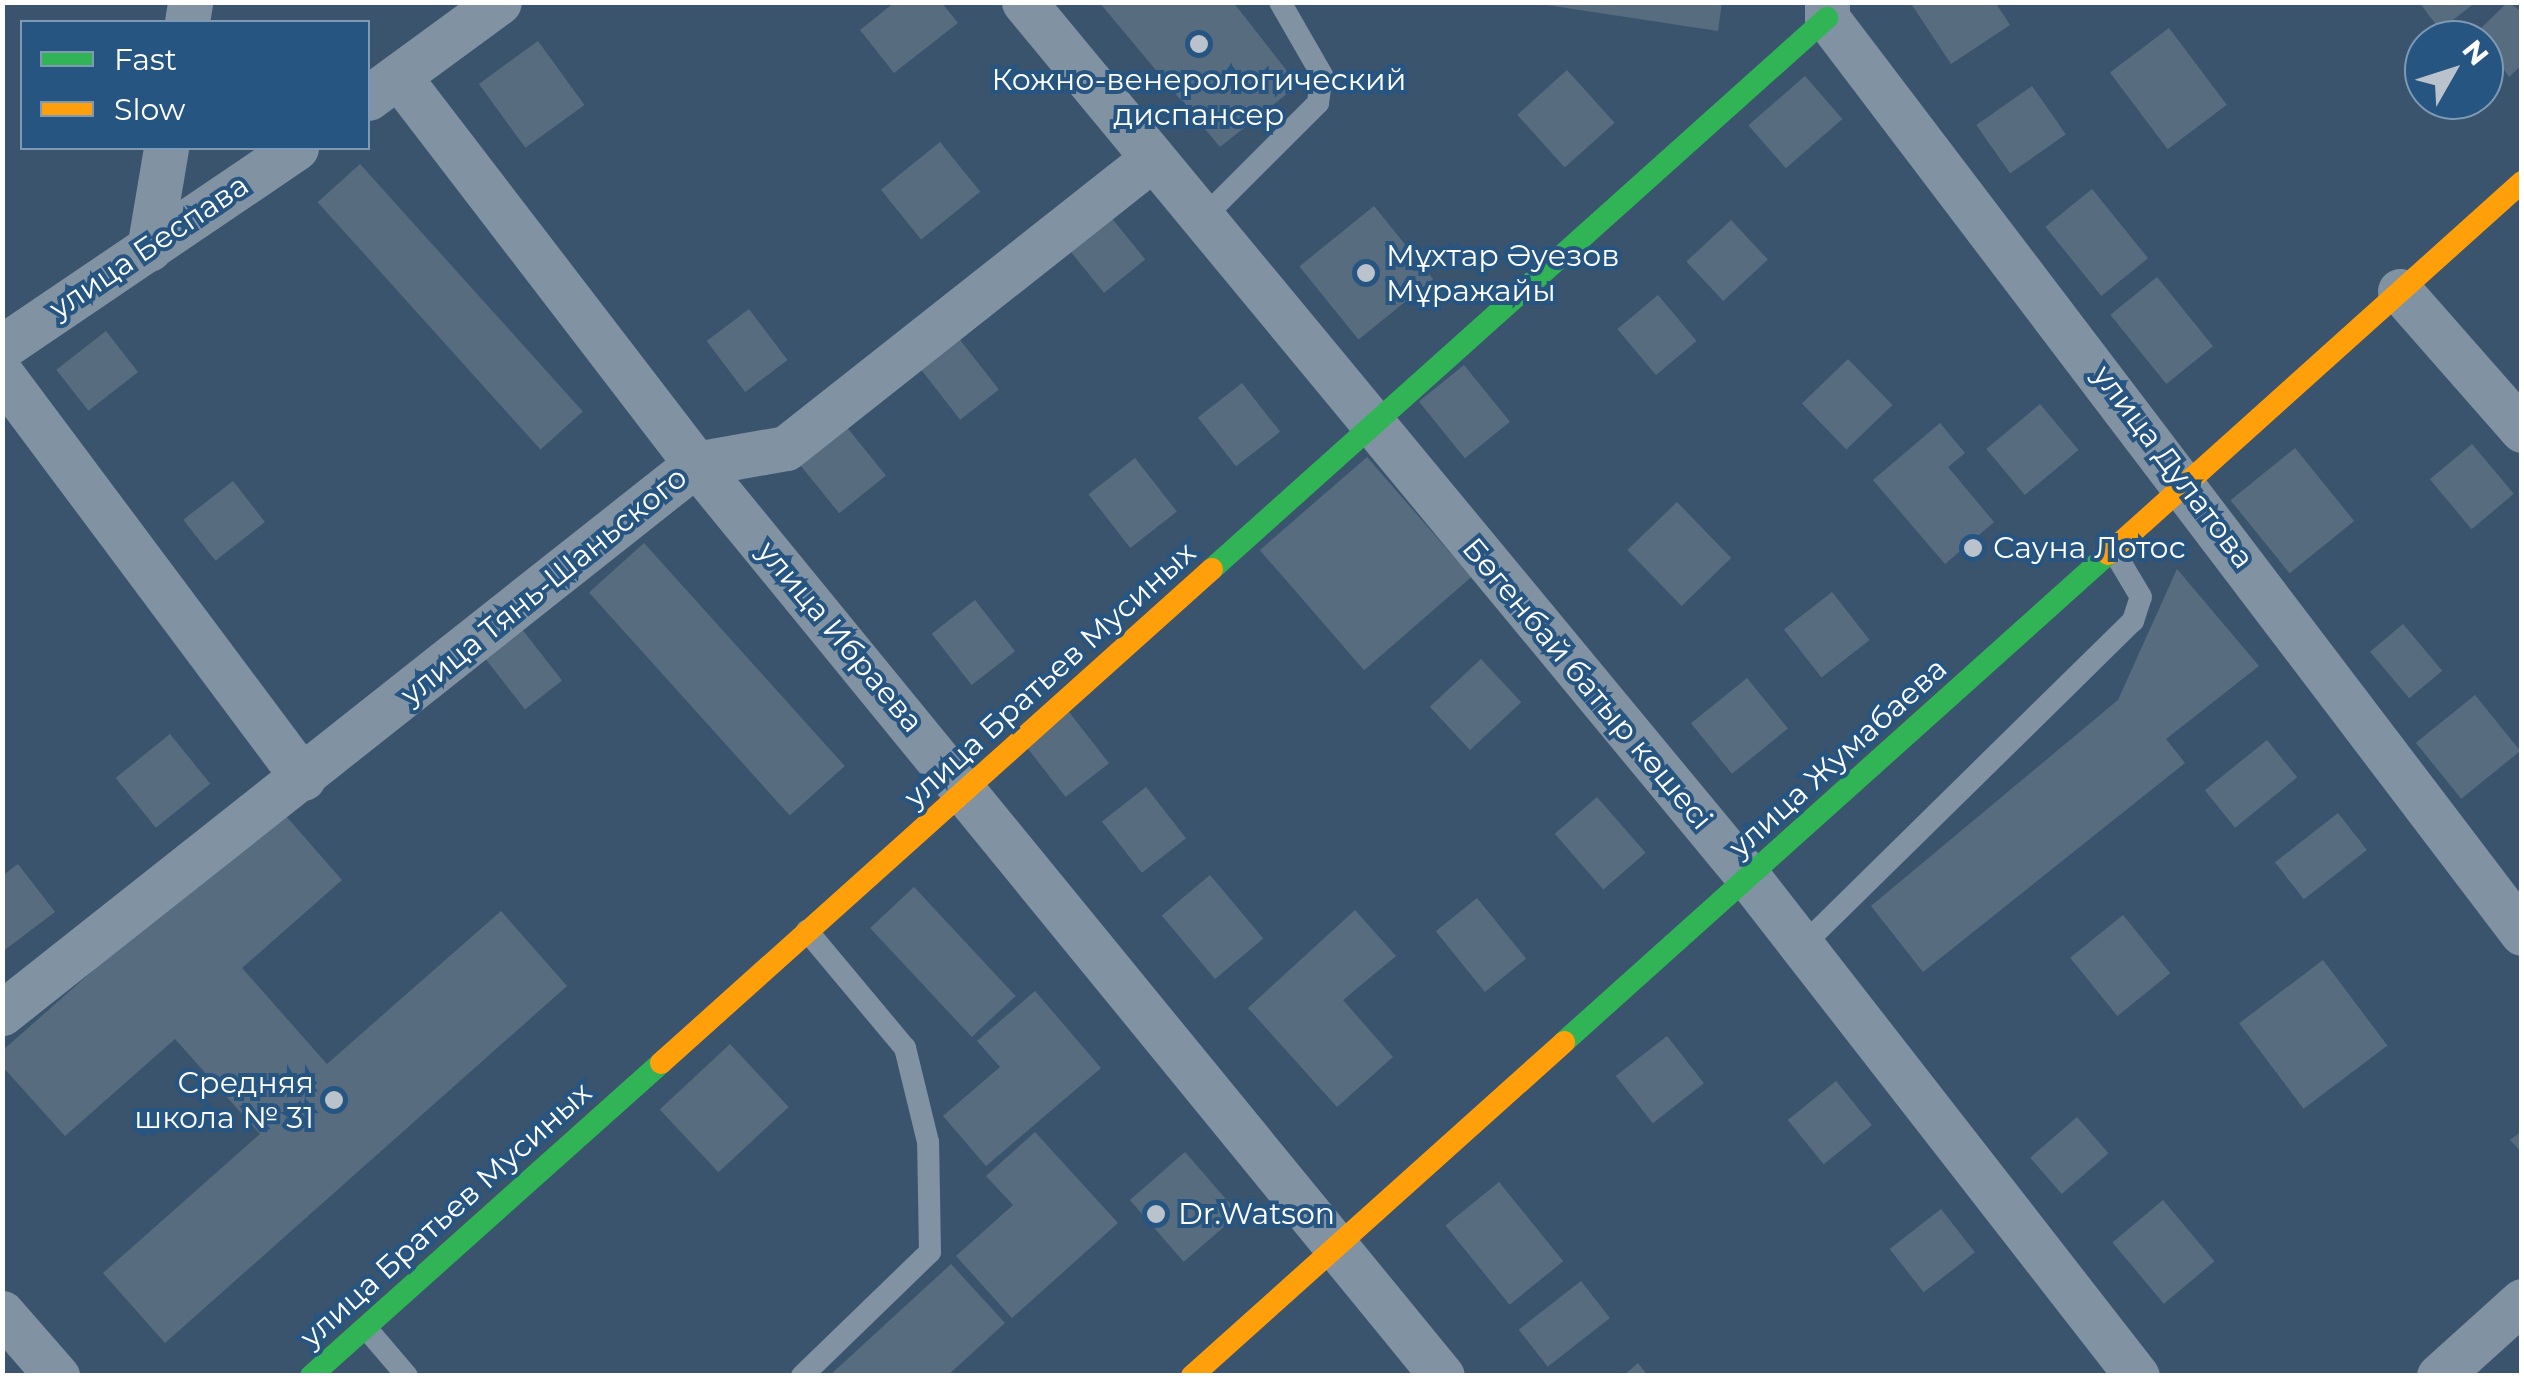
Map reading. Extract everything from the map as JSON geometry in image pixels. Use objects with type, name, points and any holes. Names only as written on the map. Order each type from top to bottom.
[{"type":"street","points":[[383,88],[499,2]]},
{"type":"street","name":"Бөгенбай батыр көшесі","points":[[1024,2],[1371,428],[1750,878],[2138,1376]]},
{"type":"street","name":"улица Братьев Мусиных","points":[[310,1376],[1371,428],[1827,10]]},
{"type":"street","name":"улица Дулатова","points":[[1827,10],[2522,933]]},
{"type":"street","name":"улица Ибраева","points":[[383,88],[967,789],[1442,1376]]},
{"type":"street","points":[[149,249],[166,150]]},
{"type":"street","name":"улица Беспава","points":[[2,347],[293,150]]},
{"type":"street","name":"улица Тянь-Шаньского","points":[[2,1013],[696,464],[786,448],[1150,161]]},
{"type":"street","name":"улица Жумабаева","points":[[1192,1376],[2522,182]]},
{"type":"street","points":[[2400,291],[2522,430]]},
{"type":"street","points":[[2,375],[303,778]]},
{"type":"street","points":[[2439,1376],[2522,1300]]},
{"type":"street","points":[[2,1313],[57,1376]]},
{"type":"lane","points":[[1200,221],[1318,103],[1322,74],[1280,2]]},
{"type":"lane","points":[[1802,946],[2133,622],[2141,597],[2114,550]]},
{"type":"lane","points":[[802,1376],[930,1252],[928,1142],[905,1048],[807,931]]},
{"type":"lane","points":[[366,1328],[407,1376]]},
{"type":"building","points":[[895,2],[941,2],[958,23],[894,73],[860,30]]},
{"type":"building","name":"Кожно-венерологический диспансер","points":[[1099,2],[1233,2],[1298,85],[1220,147]]},
{"type":"building","points":[[1527,2],[1722,2],[1718,31]]},
{"type":"building","points":[[1910,2],[1995,2],[2010,25],[1951,64]]},
{"type":"building","points":[[2419,2],[2476,2],[2453,20],[2432,20]]},
{"type":"building","points":[[2508,2],[2522,12],[2522,65],[2509,77],[2504,70],[2504,20],[2489,20]]},
{"type":"building","points":[[2169,28],[2227,105],[2168,149],[2110,73]]},
{"type":"building","points":[[538,41],[584,105],[525,148],[479,84]]},
{"type":"building","points":[[1567,70],[1615,123],[1565,168],[1517,115]]},
{"type":"building","points":[[1805,76],[1842,119],[1786,168],[1748,125]]},
{"type":"building","points":[[2032,86],[2066,134],[2010,173],[1976,125]]},
{"type":"building","points":[[940,142],[980,192],[921,240],[881,190]]},
{"type":"building","points":[[360,164],[583,411],[540,450],[318,202]]},
{"type":"building","points":[[2092,189],[2148,258],[2101,296],[2045,227]]},
{"type":"building","name":"Мұхтар Әуезов Мұражайы","points":[[1374,206],[1433,279],[1359,339],[1299,266]]},
{"type":"building","points":[[1110,216],[1145,260],[1104,293],[1069,249]]},
{"type":"building","points":[[1731,220],[1768,259],[1723,301],[1686,262]]},
{"type":"building","points":[[2157,277],[2213,346],[2166,384],[2110,315]]},
{"type":"building","points":[[1658,295],[1697,341],[1656,375],[1617,329]]},
{"type":"building","points":[[749,309],[788,360],[745,392],[707,341]]},
{"type":"building","points":[[106,331],[138,372],[88,411],[56,370]]},
{"type":"building","points":[[957,336],[999,390],[960,420],[918,366]]},
{"type":"building","points":[[1848,359],[1892,405],[1846,449],[1802,403]]},
{"type":"building","points":[[1464,365],[1510,422],[1465,458],[1419,402]]},
{"type":"building","points":[[1242,383],[1280,432],[1236,466],[1198,417]]},
{"type":"building","points":[[2040,404],[2079,450],[2025,495],[1986,449]]},
{"type":"building","points":[[1940,423],[1965,453],[1948,467],[1994,522],[1945,564],[1873,480]]},
{"type":"building","points":[[845,425],[886,476],[839,513],[798,463]]},
{"type":"building","points":[[2472,444],[2514,494],[2472,529],[2430,479]]},
{"type":"building","points":[[2295,448],[2354,521],[2290,573],[2230,500]]},
{"type":"building","points":[[1367,457],[1471,577],[1364,670],[1260,550]]},
{"type":"building","points":[[1135,458],[1177,512],[1130,548],[1089,494]]},
{"type":"building","points":[[233,481],[265,522],[215,561],[183,520]]},
{"type":"building","points":[[1677,502],[1731,558],[1682,606],[1627,550]]},
{"type":"building","points":[[644,543],[845,766],[790,815],[589,593]]},
{"type":"building","points":[[2177,569],[2259,666],[2166,739],[2185,763],[1923,972],[1871,906],[2118,700]]},
{"type":"building","points":[[1832,592],[1870,640],[1821,678],[1784,630]]},
{"type":"building","points":[[975,600],[1015,651],[972,685],[932,634]]},
{"type":"building","points":[[514,619],[562,680],[525,709],[477,648]]},
{"type":"building","points":[[2403,624],[2442,671],[2409,698],[2370,652]]},
{"type":"building","points":[[1481,659],[1521,702],[1470,750],[1430,707]]},
{"type":"building","points":[[1747,678],[1788,729],[1732,774],[1691,723]]},
{"type":"building","points":[[2475,695],[2520,751],[2461,799],[2416,743]]},
{"type":"building","points":[[1069,712],[1109,763],[1066,797],[1026,746]]},
{"type":"building","points":[[170,734],[210,784],[156,828],[116,778]]},
{"type":"building","points":[[2267,740],[2297,777],[2235,828],[2205,790]]},
{"type":"building","points":[[1146,787],[1186,838],[1142,873],[1102,821]]},
{"type":"building","points":[[1597,797],[1646,853],[1603,890],[1555,834]]},
{"type":"building","name":"Средняя школа № 31","points":[[278,807],[342,880],[242,968],[327,1064],[501,911],[567,986],[165,1343],[103,1273],[260,1134],[175,1039],[65,1136],[2,1066],[2,1051]]},
{"type":"building","points":[[2338,813],[2367,850],[2304,899],[2275,862]]},
{"type":"building","points":[[18,864],[55,912],[2,952],[2,876]]},
{"type":"building","points":[[1210,875],[1263,939],[1215,979],[1162,915]]},
{"type":"building","points":[[914,887],[1016,996],[972,1037],[870,928]]},
{"type":"building","points":[[1477,898],[1526,959],[1485,992],[1436,931]]},
{"type":"building","points":[[1355,910],[1396,956],[1343,1000],[1393,1057],[1337,1107],[1248,1008]]},
{"type":"building","points":[[2123,915],[2170,973],[2117,1016],[2070,958]]},
{"type":"building","points":[[2323,960],[2387,1045],[2304,1109],[2239,1023]]},
{"type":"building","points":[[1035,991],[1101,1068],[986,1166],[943,1116],[1000,1067],[977,1041]]},
{"type":"building","points":[[1667,1036],[1704,1083],[1653,1123],[1616,1076]]},
{"type":"building","points":[[730,1044],[789,1107],[718,1172],[660,1109]]},
{"type":"building","points":[[1836,1081],[1872,1125],[1824,1164],[1788,1120]]},
{"type":"building","points":[[2077,1117],[2108,1153],[2062,1194],[2030,1158]]},
{"type":"building","points":[[2522,1131],[2522,1153],[2510,1140]]},
{"type":"building","points":[[1035,1132],[1118,1223],[1012,1318],[956,1256],[1013,1205],[986,1176]]},
{"type":"building","points":[[1185,1152],[1239,1214],[1184,1262],[1130,1200]]},
{"type":"building","points":[[1499,1182],[1563,1261],[1510,1305],[1445,1225]]},
{"type":"building","points":[[2163,1200],[2214,1261],[2164,1304],[2112,1242]]},
{"type":"building","points":[[1941,1209],[1975,1252],[1924,1292],[1890,1249]]},
{"type":"building","points":[[951,1264],[1005,1323],[947,1376],[829,1376]]},
{"type":"building","points":[[1581,1281],[1610,1318],[1548,1367],[1519,1330]]},
{"type":"building","points":[[1638,1363],[1648,1376],[1623,1376]]},
{"type":"traffic: fast","points":[[1212,569],[1827,18]]},
{"type":"traffic: fast","points":[[1564,1042],[2108,554]]},
{"type":"traffic: fast","points":[[311,1376],[661,1063]]},
{"type":"traffic: slow","points":[[2108,554],[2522,182]]},
{"type":"traffic: slow","points":[[661,1063],[1212,569]]},
{"type":"traffic: slow","points":[[1192,1376],[1564,1042]]},
{"type":"place","name":"Кожно-венерологический диспансер","points":[[1199,44]]},
{"type":"place","name":"Мұхтар Әуезов Мұражайы","points":[[1366,273]]},
{"type":"place","name":"Сауна Лотос","points":[[1973,548]]},
{"type":"place","name":"Средняя школа № 31","points":[[334,1100]]},
{"type":"place","name":"Dr.Watson","points":[[1156,1214]]}]
